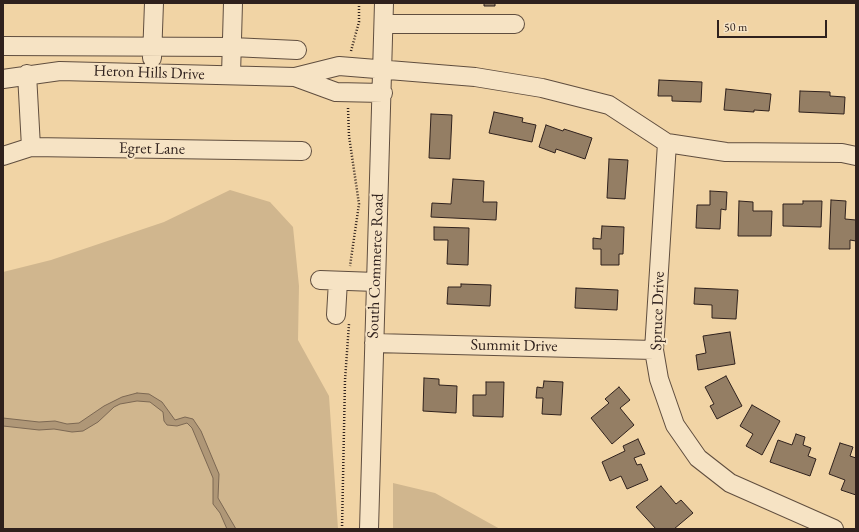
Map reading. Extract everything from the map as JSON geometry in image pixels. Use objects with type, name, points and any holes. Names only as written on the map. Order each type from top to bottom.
[{"type":"street","points":[[151,72],[154,3]]},
{"type":"street","points":[[232,75],[233,3]]},
{"type":"street","name":"South Commerce Road","points":[[369,529],[384,3]]},
{"type":"street","points":[[384,24],[515,24]]},
{"type":"street","points":[[3,46],[232,47],[297,50]]},
{"type":"street","name":"Heron Hills Drive","points":[[3,78],[60,71],[151,72],[295,77],[339,66],[475,77],[557,92],[609,105],[667,143]]},
{"type":"street","points":[[27,74],[31,147]]},
{"type":"street","name":"Heron Hills Drive","points":[[295,77],[336,92],[382,93]]},
{"type":"street","points":[[667,143],[726,152],[842,153],[856,156]]},
{"type":"street","name":"Spruce Drive","points":[[667,143],[654,350],[659,379],[675,425],[698,458],[730,483],[745,491],[834,529]]},
{"type":"street","name":"Egret Lane","points":[[3,156],[31,147],[302,151]]},
{"type":"street","points":[[320,280],[376,282]]},
{"type":"street","points":[[336,315],[338,280]]},
{"type":"street","name":"Summit Drive","points":[[374,343],[654,350]]},
{"type":"shaded area","points":[[230,190],[270,202],[293,227],[299,286],[298,340],[329,396],[338,529],[3,529],[3,272],[51,260],[164,222]]},
{"type":"shaded area","points":[[137,393],[149,394],[162,402],[175,420],[185,417],[193,419],[201,431],[219,474],[218,498],[236,529],[227,529],[220,513],[213,504],[213,478],[192,428],[187,423],[177,426],[167,425],[164,421],[163,412],[150,402],[137,401],[120,404],[114,407],[98,422],[83,431],[72,432],[54,429],[39,430],[3,426],[3,418],[39,422],[55,421],[67,424],[79,423],[104,406],[122,397]]},
{"type":"shaded area","points":[[393,483],[435,493],[500,529],[393,529]]},
{"type":"building","points":[[484,3],[495,3],[495,6],[484,6]]},
{"type":"building","points":[[659,80],[702,82],[701,102],[672,101],[672,96],[658,96]]},
{"type":"building","points":[[726,89],[771,94],[769,111],[754,110],[754,112],[724,110]]},
{"type":"building","points":[[800,91],[830,92],[830,96],[845,97],[844,114],[799,112]]},
{"type":"building","points":[[494,112],[523,118],[522,122],[536,125],[532,142],[489,133]]},
{"type":"building","points":[[431,114],[452,115],[450,159],[429,158]]},
{"type":"building","points":[[546,125],[592,138],[585,159],[556,149],[555,153],[539,147]]},
{"type":"building","points":[[609,159],[628,160],[625,199],[607,198]]},
{"type":"building","points":[[453,179],[484,181],[483,202],[497,202],[496,220],[431,217],[432,203],[451,204]]},
{"type":"building","points":[[710,191],[727,192],[726,210],[721,209],[720,229],[696,228],[697,205],[710,205]]},
{"type":"building","points":[[831,200],[846,201],[845,219],[856,220],[856,241],[850,240],[850,249],[829,249]]},
{"type":"building","points":[[739,201],[753,202],[753,211],[772,211],[771,236],[738,236]]},
{"type":"building","points":[[803,201],[822,201],[821,227],[783,226],[783,204],[803,204]]},
{"type":"building","points":[[602,226],[624,227],[623,254],[619,254],[619,265],[601,265],[601,249],[593,249],[593,238],[601,239]]},
{"type":"building","points":[[434,227],[469,228],[468,265],[447,264],[448,240],[434,240]]},
{"type":"building","points":[[461,284],[491,285],[490,306],[447,304],[448,287],[461,287]]},
{"type":"building","points":[[576,288],[618,290],[617,310],[575,308]]},
{"type":"building","points":[[695,288],[738,290],[736,319],[712,318],[712,305],[694,304]]},
{"type":"building","points":[[730,332],[735,364],[698,370],[696,355],[706,353],[703,336]]},
{"type":"building","points":[[726,376],[742,406],[717,419],[710,406],[714,404],[705,387]]},
{"type":"building","points":[[424,378],[439,379],[439,385],[457,386],[456,413],[423,411]]},
{"type":"building","points":[[544,381],[563,382],[561,415],[542,414],[543,398],[536,398],[537,387],[543,388]]},
{"type":"building","points":[[486,382],[504,382],[503,417],[473,416],[473,395],[486,395]]},
{"type":"building","points":[[619,387],[630,400],[620,408],[634,425],[612,444],[591,418],[609,403],[605,399]]},
{"type":"building","points":[[752,405],[780,421],[762,455],[746,446],[753,434],[740,426]]},
{"type":"building","points":[[796,434],[805,437],[803,445],[811,448],[808,456],[816,459],[810,476],[770,462],[778,440],[792,445]]},
{"type":"building","points":[[638,439],[645,454],[634,458],[637,465],[641,464],[648,480],[627,489],[621,476],[610,481],[602,462],[625,451],[623,446]]},
{"type":"building","points":[[840,443],[853,447],[850,456],[856,458],[856,495],[841,490],[845,480],[829,474]]},
{"type":"building","points":[[661,486],[676,504],[681,500],[693,513],[674,529],[656,529],[636,507]]}]
